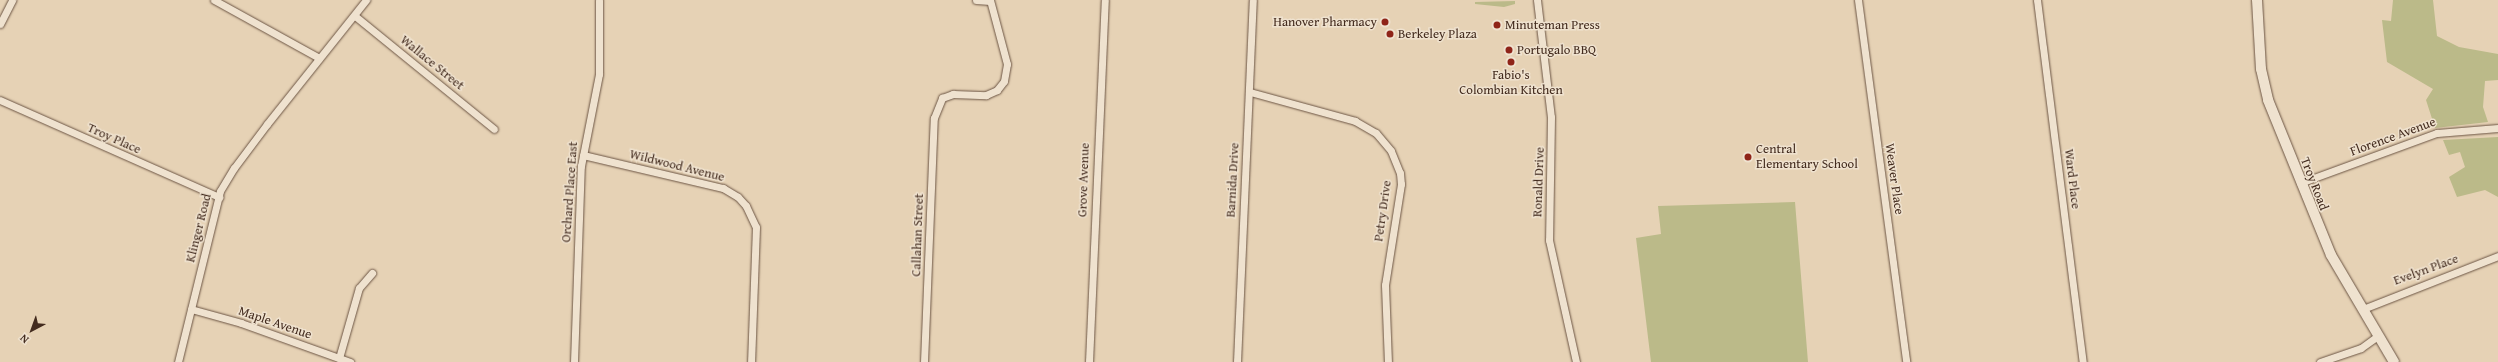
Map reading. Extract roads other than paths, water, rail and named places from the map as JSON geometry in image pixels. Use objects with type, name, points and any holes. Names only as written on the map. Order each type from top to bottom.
[{"type":"street","points":[[0,24],[12,0]]},
{"type":"street","points":[[214,0],[319,58]]},
{"type":"street","name":"Klinger Road","points":[[178,362],[219,197],[234,168],[319,58],[355,16],[366,0]]},
{"type":"street","name":"Orchard Place East","points":[[574,362],[583,155],[598,74],[599,0]]},
{"type":"street","points":[[976,0],[990,0]]},
{"type":"street","name":"Callahan Street","points":[[924,362],[936,108],[942,98],[949,95],[986,95],[997,90],[1004,81],[1007,64],[990,0]]},
{"type":"street","name":"Grove Avenue","points":[[1089,362],[1105,0]]},
{"type":"street","name":"Barnida Drive","points":[[1237,362],[1253,0]]},
{"type":"street","name":"Ronald Drive","points":[[1537,0],[1552,117],[1549,240],[1576,362]]},
{"type":"street","name":"Weaver Place","points":[[1858,0],[1906,362]]},
{"type":"street","name":"Ward Place","points":[[2037,0],[2083,362]]},
{"type":"street","name":"Troy Road","points":[[2257,0],[2263,83],[2300,183],[2331,255],[2394,362]]},
{"type":"street","name":"Wallace Street","points":[[355,16],[494,129]]},
{"type":"street","name":"Petry Drive","points":[[1250,92],[1355,122],[1376,133],[1391,151],[1400,173],[1401,184],[1385,286],[1388,362]]},
{"type":"street","name":"Troy Place","points":[[0,100],[219,197]]},
{"type":"street","name":"Florence Avenue","points":[[2300,183],[2437,132],[2498,128]]},
{"type":"street","name":"Wildwood Avenue","points":[[583,155],[723,188],[738,197],[746,206],[756,227],[751,362]]},
{"type":"street","name":"Evelyn Place","points":[[2363,309],[2498,256]]},
{"type":"street","points":[[339,358],[359,288],[372,273]]},
{"type":"street","name":"Maple Avenue","points":[[191,309],[241,323],[350,362]]},
{"type":"street","points":[[2320,362],[2361,348],[2379,335]]},
{"type":"place","name":"Hanover Pharmacy","points":[[1385,22]]},
{"type":"place","name":"Minuteman Press","points":[[1497,25]]},
{"type":"place","name":"Berkeley Plaza","points":[[1390,34]]},
{"type":"place","name":"Portugalo BBQ","points":[[1509,50]]},
{"type":"place","name":"Fabio's Colombian Kitchen","points":[[1511,62]]},
{"type":"place","name":"Central Elementary School","points":[[1748,157]]}]
